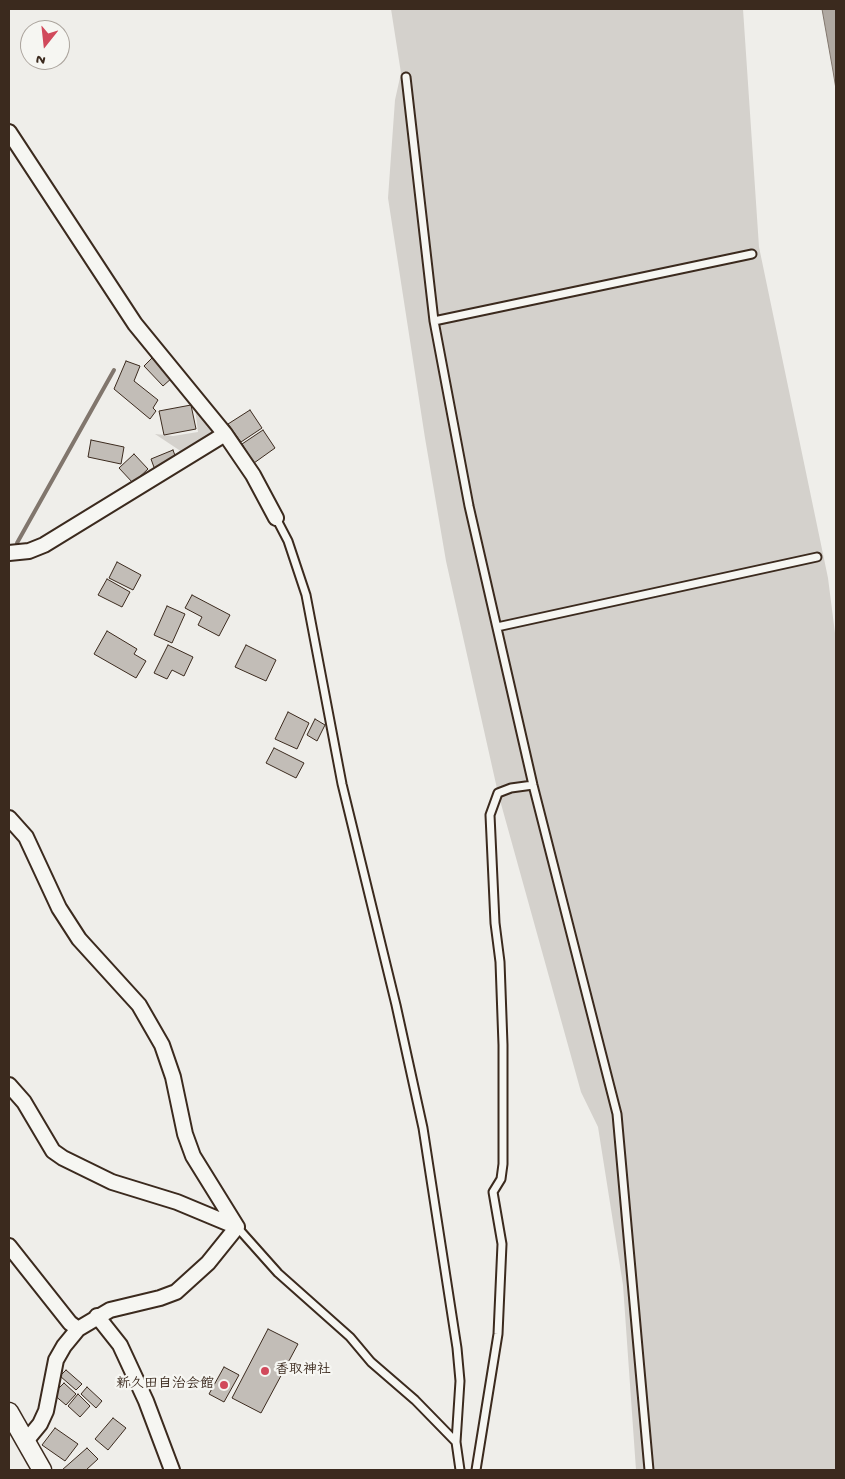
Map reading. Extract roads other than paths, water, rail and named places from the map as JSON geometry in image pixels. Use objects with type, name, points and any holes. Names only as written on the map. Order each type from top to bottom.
[{"type":"street","points":[[9,132],[135,324],[225,434],[253,475],[276,518]]},
{"type":"street","points":[[9,553],[29,551],[44,545],[225,434]]},
{"type":"street","points":[[9,818],[26,838],[60,908],[79,939],[138,1005],[162,1045],[173,1077],[185,1134],[193,1156],[237,1227]]},
{"type":"street","points":[[9,1085],[24,1102],[53,1151],[63,1158],[112,1182],[176,1202],[237,1227]]},
{"type":"street","points":[[26,1441],[40,1424],[46,1411],[56,1360],[64,1346],[78,1329],[110,1310],[160,1298],[176,1292],[208,1263],[237,1227]]},
{"type":"street","points":[[9,1246],[70,1323],[78,1329]]},
{"type":"street","points":[[97,1316],[120,1346],[146,1401],[172,1470]]},
{"type":"street","points":[[9,1412],[42,1470]]},
{"type":"lane","points":[[406,77],[434,321],[469,506],[532,785],[617,1114],[649,1470]]},
{"type":"lane","points":[[434,321],[752,254]]},
{"type":"lane","points":[[276,518],[292,550],[306,595],[342,784],[396,1005],[423,1128],[457,1348],[460,1381],[456,1442],[460,1470]]},
{"type":"lane","points":[[497,627],[817,557]]},
{"type":"lane","points":[[476,1470],[498,1334],[502,1244],[493,1192],[501,1180],[503,1164],[503,1045],[500,962],[495,923],[490,815],[498,793],[511,788],[532,785]]},
{"type":"lane","points":[[237,1227],[278,1273],[350,1337],[371,1362],[415,1400],[456,1442]]},
{"type":"waterway","points":[[17,543],[114,370]]},
{"type":"place","name":"香取神社","points":[[265,1371]]},
{"type":"place","name":"新久田自治会館","points":[[224,1385]]}]
